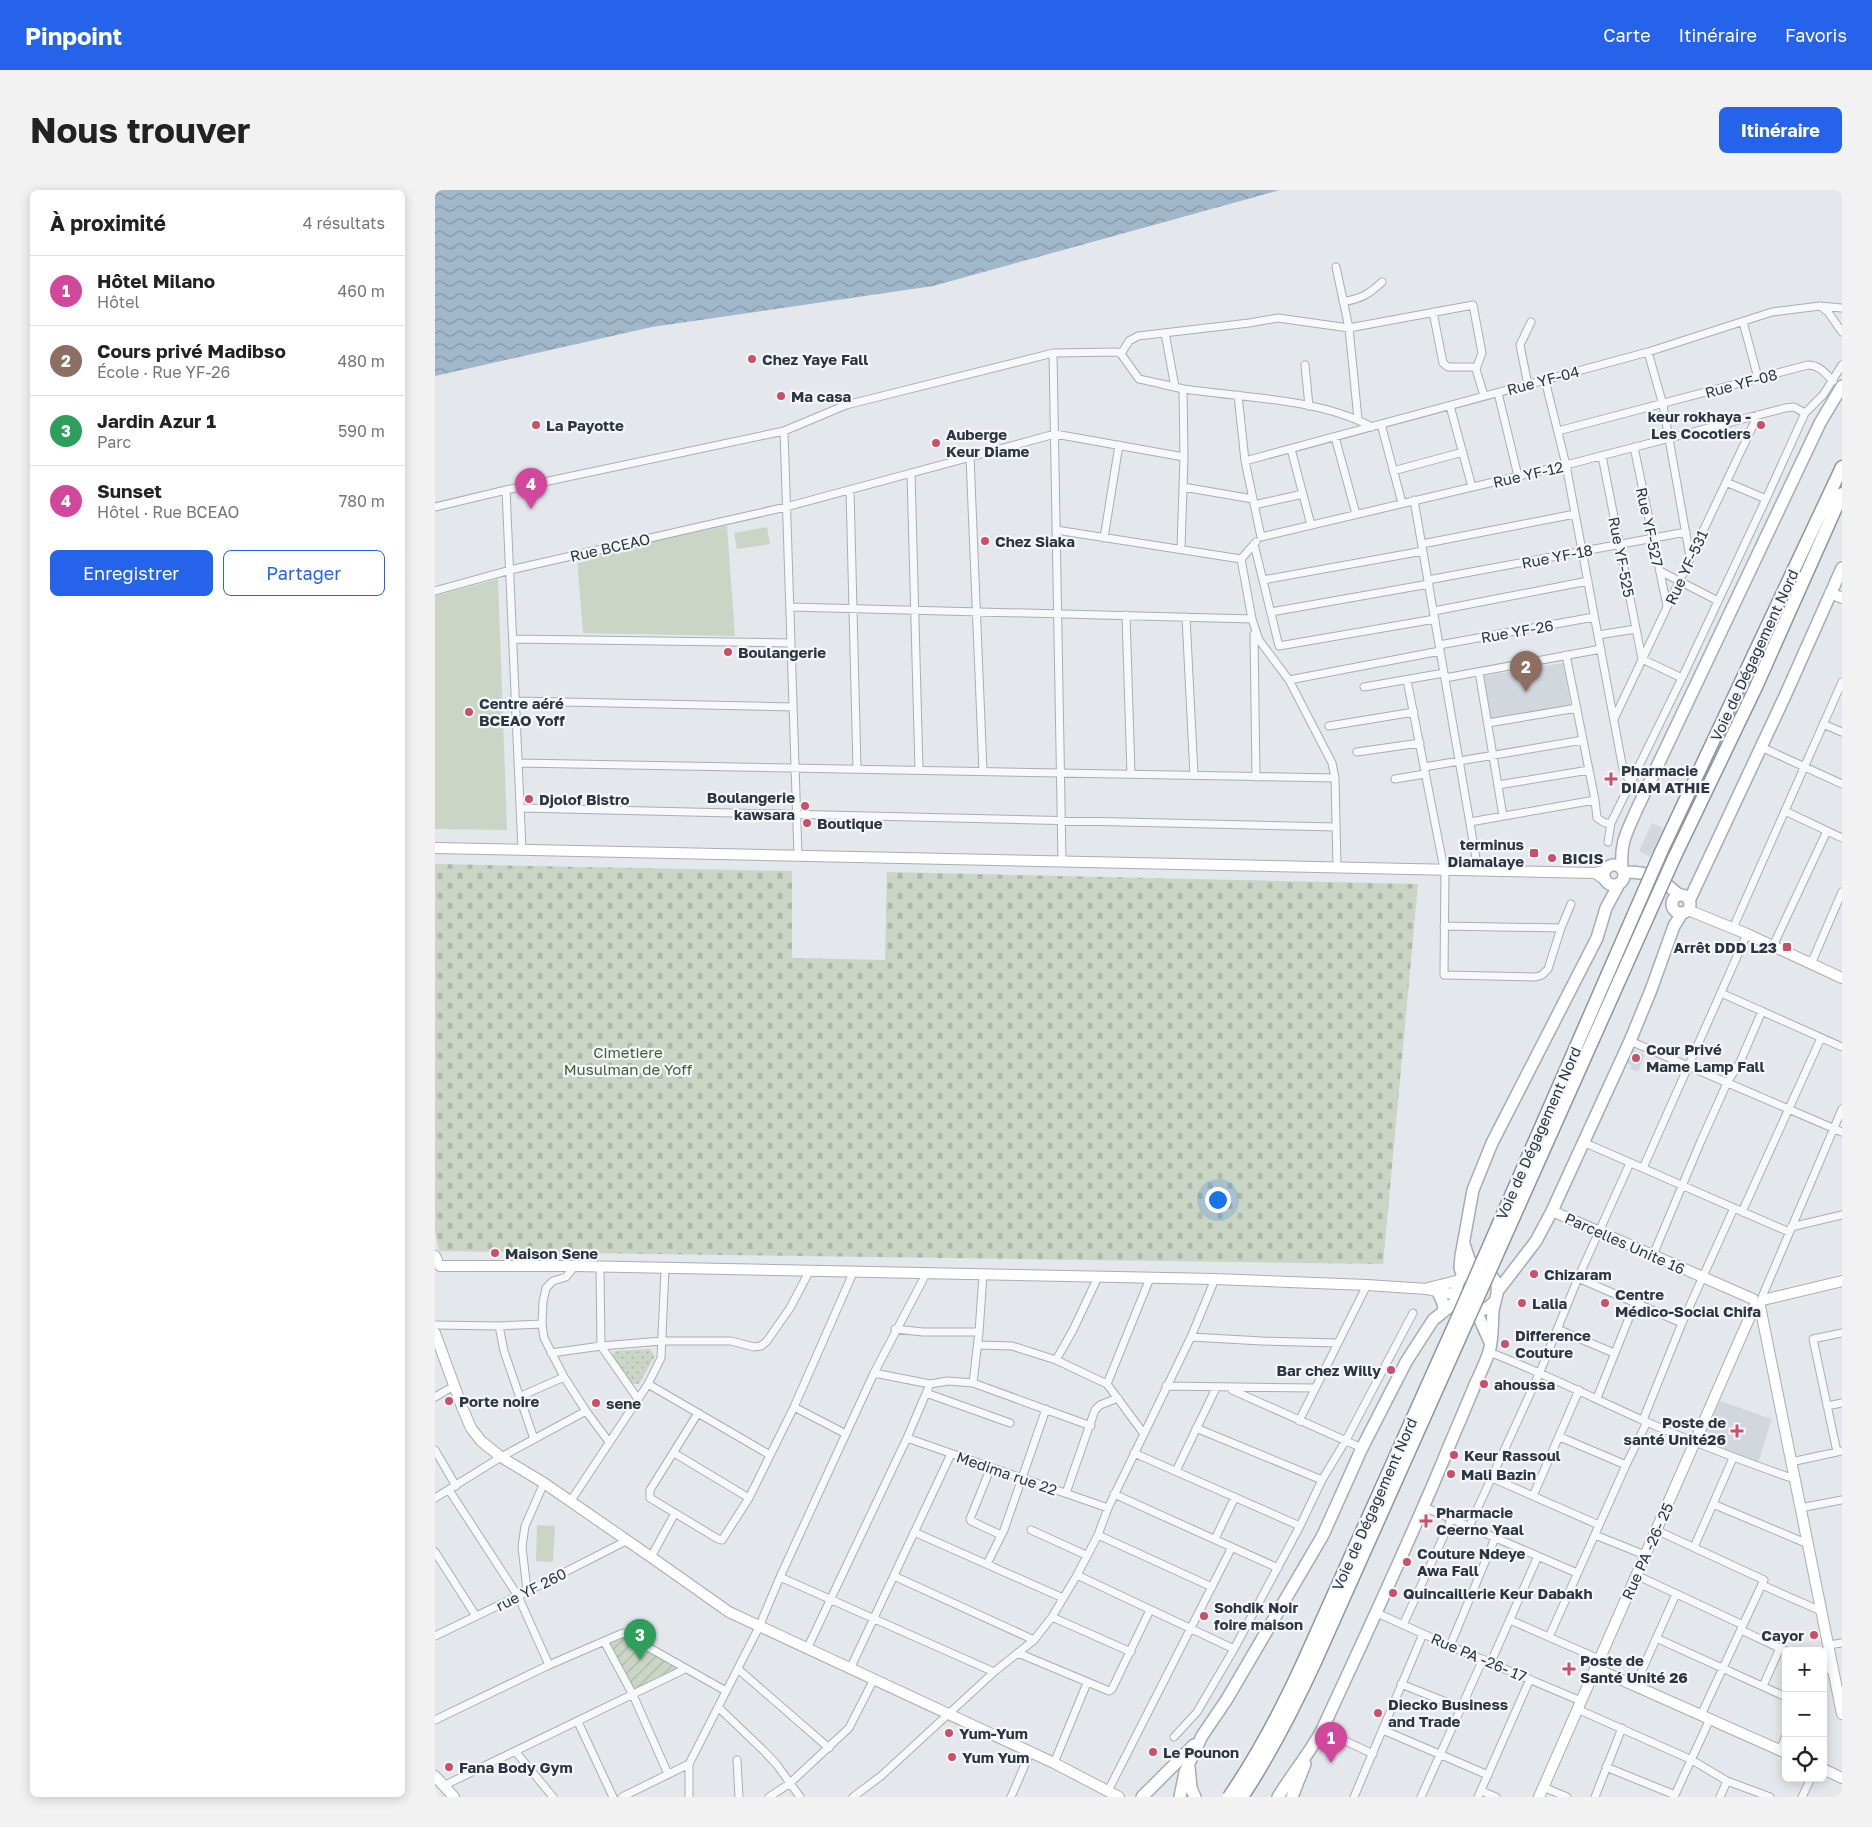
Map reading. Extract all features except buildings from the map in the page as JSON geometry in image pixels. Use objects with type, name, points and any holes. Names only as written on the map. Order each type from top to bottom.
[{"type":"highway","name":"Voie de Dégagement Nord","points":[[1229,1797],[1266,1736],[1299,1672],[1661,852],[1842,467]]},
{"type":"highway","name":"Voie de Dégagement Nord","points":[[1242,1797],[1272,1750],[1312,1668],[1674,858],[1756,687],[1842,494]]},
{"type":"main road","points":[[1465,1276],[1461,1262],[1473,1190],[1492,1143],[1597,938],[1613,875],[1646,789],[1820,423],[1837,383]]},
{"type":"main road","points":[[1180,1797],[1182,1780],[1202,1736],[1227,1699],[1323,1535],[1363,1448],[1406,1362],[1433,1320],[1443,1310],[1465,1303],[1487,1309],[1536,1241],[1552,1211],[1630,1041],[1651,990],[1681,903],[1698,884],[1842,568]]},
{"type":"main road","points":[[1613,875],[1652,880],[1681,903]]},
{"type":"main road","points":[[1492,1277],[1520,1262]]},
{"type":"main road","points":[[1292,1797],[1311,1751],[1377,1613],[1424,1507],[1490,1348],[1497,1286],[1492,1277],[1483,1272],[1465,1276],[1458,1285],[1465,1303],[1490,1348]]},
{"type":"main road","points":[[1432,1290],[1443,1302],[1443,1310]]},
{"type":"main road","points":[[1433,1320],[1465,1303]]},
{"type":"main road","points":[[1142,1797],[1202,1736]]},
{"type":"main road","points":[[1278,1797],[1289,1779],[1311,1751]]},
{"type":"main road","points":[[1189,1763],[1191,1788],[1195,1797]]},
{"type":"street","points":[[1335,266],[1349,328],[1358,419]]},
{"type":"street","points":[[1343,302],[1363,298],[1382,282]]},
{"type":"street","points":[[1121,354],[1133,338],[1165,333],[1278,318],[1349,328],[1473,305],[1482,353],[1476,369],[1484,396]]},
{"type":"street","points":[[1820,306],[1828,312],[1842,332]]},
{"type":"street","name":"Rue YF-04","points":[[1245,461],[1648,352],[1772,312],[1820,306],[1842,308]]},
{"type":"street","points":[[1433,312],[1444,365],[1473,367],[1476,369]]},
{"type":"street","points":[[1528,385],[1520,345],[1531,322]]},
{"type":"street","points":[[1743,322],[1758,378]]},
{"type":"street","points":[[1165,333],[1175,387]]},
{"type":"street","points":[[435,507],[506,490],[784,431],[847,404],[1053,353],[1117,352],[1121,354],[1139,378],[1183,389],[1309,406],[1358,419],[1372,427]]},
{"type":"street","points":[[1648,352],[1663,405],[1690,558]]},
{"type":"street","points":[[1053,353],[1062,861]]},
{"type":"street","points":[[1305,365],[1309,406]]},
{"type":"street","name":"Rue YF-08","points":[[1557,431],[1663,405],[1807,365],[1814,365],[1823,370],[1837,383]]},
{"type":"street","points":[[1608,842],[1611,823],[1683,678],[1805,413],[1837,383],[1842,365]]},
{"type":"street","points":[[1545,380],[1566,465],[1623,769],[1630,782],[1646,789]]},
{"type":"street","points":[[1181,549],[1184,457],[1183,389]]},
{"type":"street","points":[[1498,393],[1518,476]]},
{"type":"street","points":[[1238,395],[1245,461],[1261,537],[1241,559]]},
{"type":"street","points":[[1450,406],[1472,487]]},
{"type":"street","name":"Rue YF-12","points":[[1261,537],[1566,465],[1794,407],[1805,413]]},
{"type":"street","name":"Rue YF-531","points":[[1614,719],[1758,416]]},
{"type":"street","points":[[1381,424],[1402,503]]},
{"type":"street","points":[[784,431],[798,856]]},
{"type":"street","points":[[1055,434],[1184,457]]},
{"type":"street","name":"Rue BCEAO","points":[[435,591],[510,570],[786,508],[1055,434]]},
{"type":"street","points":[[1335,436],[1356,514]]},
{"type":"street","points":[[1104,538],[1119,445]]},
{"type":"street","name":"Rue YF-527","points":[[1634,447],[1667,607]]},
{"type":"street","points":[[1291,448],[1311,525]]},
{"type":"street","points":[[1393,470],[1463,452]]},
{"type":"street","name":"Rue YF-525","points":[[1602,456],[1642,659]]},
{"type":"street","points":[[971,457],[983,771]]},
{"type":"street","points":[[911,473],[919,770]]},
{"type":"street","points":[[1726,482],[1766,499]]},
{"type":"street","points":[[1183,487],[1253,502],[1303,494]]},
{"type":"street","points":[[506,490],[523,850]]},
{"type":"street","points":[[850,490],[857,769]]},
{"type":"street","points":[[1415,500],[1478,870]]},
{"type":"street","points":[[1263,580],[1423,548],[1575,514]]},
{"type":"street","points":[[1056,530],[1241,559]]},
{"type":"street","name":"Rue YF-18","points":[[1271,612],[1685,532]]},
{"type":"street","points":[[1254,544],[1279,646],[1435,619]]},
{"type":"street","points":[[1241,559],[1253,622],[1259,640],[1289,680],[1332,763],[1335,778],[1337,867]]},
{"type":"street","points":[[1659,571],[1718,601]]},
{"type":"street","points":[[1433,611],[1588,582]]},
{"type":"street","points":[[1830,593],[1842,598]]},
{"type":"street","points":[[790,607],[1186,617],[1253,622]]},
{"type":"street","points":[[1126,616],[1131,774]]},
{"type":"street","points":[[1186,617],[1194,775]]},
{"type":"street","name":"Rue YF-26","points":[[1289,680],[1594,617]]},
{"type":"street","points":[[1253,622],[1256,776]]},
{"type":"street","points":[[1598,635],[1636,629]]},
{"type":"street","points":[[513,639],[791,643]]},
{"type":"street","points":[[1365,687],[1479,672],[1601,649]]},
{"type":"street","points":[[1567,655],[1597,818],[1605,824],[1611,823]]},
{"type":"street","points":[[1642,659],[1683,678]]},
{"type":"street","points":[[1479,672],[1503,816]]},
{"type":"street","points":[[1407,680],[1444,869],[1444,975],[1542,975],[1548,969],[1571,904]]},
{"type":"street","points":[[1733,928],[1841,687]]},
{"type":"street","points":[[516,701],[793,707]]},
{"type":"street","points":[[1488,723],[1577,708]]},
{"type":"street","points":[[1329,726],[1413,712]]},
{"type":"street","points":[[1823,724],[1842,732]]},
{"type":"street","points":[[1395,779],[1459,761],[1583,740]]},
{"type":"street","points":[[1357,752],[1420,743]]},
{"type":"street","points":[[1761,747],[1842,784]]},
{"type":"street","points":[[519,763],[1335,778]]},
{"type":"street","points":[[1498,785],[1589,770]]},
{"type":"street","points":[[1470,822],[1595,800]]},
{"type":"street","points":[[521,808],[1336,828]]},
{"type":"street","points":[[1785,811],[1842,838]]},
{"type":"street","points":[[1773,946],[1827,831]]},
{"type":"street","points":[[435,848],[1444,869],[1613,875]]},
{"type":"street","points":[[1811,964],[1842,892]]},
{"type":"street","points":[[1681,903],[1842,978]]},
{"type":"street","points":[[1444,926],[1561,928]]},
{"type":"street","points":[[1643,1168],[1747,934]]},
{"type":"street","points":[[1721,992],[1842,1047]]},
{"type":"street","points":[[1653,1255],[1727,1083],[1740,1062],[1762,1011]]},
{"type":"street","points":[[1742,1212],[1821,1038]]},
{"type":"street","points":[[1630,1041],[1842,1132]]},
{"type":"street","points":[[1842,1109],[1759,1301],[1842,1714]]},
{"type":"street","points":[[1583,1142],[1742,1212],[1790,1229],[1842,1215]]},
{"type":"street","points":[[1469,1528],[1630,1162]]},
{"type":"street","points":[[1549,1637],[1645,1421],[1682,1324],[1735,1208]]},
{"type":"street","name":"Parcelles Unite 16","points":[[1552,1211],[1759,1301]]},
{"type":"street","points":[[437,1262],[454,1265],[1215,1279],[1367,1285],[1432,1290],[1465,1303]]},
{"type":"street","points":[[575,1266],[566,1277],[553,1281],[546,1288],[542,1324],[544,1338],[564,1377],[609,1442]]},
{"type":"street","points":[[600,1268],[601,1346],[638,1399]]},
{"type":"street","points":[[570,1502],[648,1384],[661,1358],[665,1269]]},
{"type":"street","points":[[551,1353],[601,1346],[662,1341],[731,1342],[754,1347],[761,1346],[790,1308],[809,1272]]},
{"type":"street","points":[[698,1413],[649,1494],[650,1498],[723,1540],[749,1498],[794,1407],[853,1273]]},
{"type":"street","points":[[689,1797],[689,1764],[759,1627],[780,1577],[895,1329],[926,1274]]},
{"type":"street","points":[[973,1383],[983,1275]]},
{"type":"street","points":[[1432,1290],[1465,1276]]},
{"type":"street","points":[[1056,1360],[1073,1330],[1098,1277]]},
{"type":"street","points":[[1107,1384],[1150,1278]]},
{"type":"street","points":[[1578,1278],[1682,1324]]},
{"type":"street","points":[[853,1797],[881,1776],[994,1672],[1034,1640],[1052,1617],[1098,1535],[1114,1494],[1191,1337],[1215,1279]]},
{"type":"street","points":[[1759,1301],[1842,1281]]},
{"type":"street","points":[[1299,1421],[1367,1285]]},
{"type":"street","name":"Rue PA -26- 25","points":[[1539,1797],[1759,1301]]},
{"type":"street","points":[[1597,1398],[1635,1303]]},
{"type":"street","points":[[1174,1737],[1197,1712],[1234,1649],[1300,1526],[1322,1480],[1346,1440],[1413,1313]]},
{"type":"street","points":[[435,1325],[499,1326],[542,1324]]},
{"type":"street","points":[[499,1326],[504,1351],[534,1440]]},
{"type":"street","points":[[895,1329],[923,1332],[979,1332]]},
{"type":"street","points":[[1557,1329],[1614,1353]]},
{"type":"street","points":[[435,1333],[471,1428],[481,1441],[651,1556],[729,1612],[1054,1764],[1119,1797]]},
{"type":"street","points":[[1791,1462],[1839,1452],[1813,1339],[1842,1333]]},
{"type":"street","points":[[1191,1337],[1262,1342],[1337,1343]]},
{"type":"street","points":[[978,1345],[1012,1346],[1056,1360],[1107,1384],[1144,1434]]},
{"type":"street","points":[[1490,1348],[1645,1421],[1733,1458],[1794,1479]]},
{"type":"street","points":[[874,1373],[930,1384],[949,1381],[973,1383],[1091,1426]]},
{"type":"street","points":[[519,1397],[564,1377]]},
{"type":"street","points":[[648,1384],[770,1455]]},
{"type":"street","points":[[807,1649],[907,1438],[930,1384]]},
{"type":"street","points":[[435,1397],[454,1386]]},
{"type":"street","points":[[1167,1386],[1315,1388]]},
{"type":"street","points":[[1176,1471],[1216,1388]]},
{"type":"street","points":[[1229,1388],[1299,1421],[1363,1448]]},
{"type":"street","points":[[1533,1496],[1579,1390]]},
{"type":"street","points":[[926,1393],[1010,1423]]},
{"type":"street","points":[[1067,1493],[1095,1410],[1100,1405],[1118,1398]]},
{"type":"street","points":[[1827,1406],[1842,1403]]},
{"type":"street","points":[[794,1407],[846,1434]]},
{"type":"street","points":[[987,1564],[1001,1535],[1046,1409]]},
{"type":"street","points":[[435,1498],[501,1456],[586,1411]]},
{"type":"street","points":[[1196,1428],[1322,1480]]},
{"type":"street","points":[[1560,1437],[1626,1465]]},
{"type":"street","name":"Medima rue 22","points":[[907,1438],[1108,1508]]},
{"type":"street","points":[[435,1450],[453,1488],[518,1596],[549,1665]]},
{"type":"street","points":[[674,1453],[749,1498]]},
{"type":"street","points":[[1134,1453],[1300,1526]]},
{"type":"street","points":[[850,1669],[951,1454]]},
{"type":"street","points":[[1694,1547],[1733,1458]]},
{"type":"street","points":[[991,1467],[971,1521],[1001,1535]]},
{"type":"street","points":[[1492,1478],[1599,1525]]},
{"type":"street","points":[[527,1590],[522,1547],[525,1526],[544,1483]]},
{"type":"street","points":[[1114,1494],[1278,1568]]},
{"type":"street","points":[[1215,1539],[1235,1497]]},
{"type":"street","points":[[1800,1508],[1842,1500]]},
{"type":"street","points":[[1713,1504],[1807,1544]]},
{"type":"street","points":[[1424,1507],[1577,1573]]},
{"type":"street","points":[[651,1556],[675,1513]]},
{"type":"street","points":[[1403,1625],[1451,1520]]},
{"type":"street","points":[[1031,1530],[1086,1555]]},
{"type":"street","points":[[1606,1767],[1675,1796],[1692,1760],[1723,1668],[1764,1580],[1656,1530]]},
{"type":"street","points":[[914,1532],[1063,1598]]},
{"type":"street","points":[[1098,1535],[1212,1587]]},
{"type":"street","points":[[1595,1535],[1645,1556]]},
{"type":"street","points":[[1450,1646],[1495,1538]]},
{"type":"street","name":"rue YF 260","points":[[435,1636],[627,1541]]},
{"type":"street","points":[[1108,1791],[1232,1547]]},
{"type":"street","points":[[435,1552],[475,1616]]},
{"type":"street","points":[[1491,1662],[1538,1556]]},
{"type":"street","points":[[1077,1575],[1234,1649]]},
{"type":"street","points":[[1636,1575],[1782,1648]]},
{"type":"street","points":[[895,1576],[1034,1640]]},
{"type":"street","points":[[780,1577],[994,1672]]},
{"type":"street","points":[[1762,1585],[1821,1610]]},
{"type":"street","points":[[1635,1686],[1676,1594]]},
{"type":"street","points":[[1018,1653],[1109,1691],[1131,1652],[1150,1610]]},
{"type":"street","name":"Rue PA -26- 17","points":[[1377,1613],[1530,1679],[1622,1728],[1692,1760],[1727,1780],[1770,1797]]},
{"type":"street","points":[[1052,1617],[1131,1652]]},
{"type":"street","points":[[1510,1620],[1549,1637],[1635,1686],[1782,1751]]},
{"type":"street","points":[[435,1720],[549,1665],[619,1634],[626,1634],[726,1691]]},
{"type":"street","points":[[1354,1797],[1423,1634]]},
{"type":"street","points":[[1657,1638],[1782,1695]]},
{"type":"street","points":[[604,1641],[633,1695],[668,1774]]},
{"type":"street","points":[[1828,1645],[1842,1642]]},
{"type":"street","points":[[1763,1686],[1782,1651]]},
{"type":"street","points":[[1421,1797],[1483,1659]]},
{"type":"street","points":[[443,1786],[685,1669]]},
{"type":"street","points":[[738,1669],[829,1748]]},
{"type":"street","points":[[1827,1670],[1833,1672]]},
{"type":"street","points":[[769,1797],[789,1784],[829,1748],[855,1720],[874,1679]]},
{"type":"street","points":[[1496,1797],[1480,1794],[1530,1679]]},
{"type":"street","points":[[1054,1764],[1087,1683]]},
{"type":"street","points":[[1401,1684],[1461,1708]]},
{"type":"street","points":[[719,1707],[764,1750],[799,1797]]},
{"type":"street","points":[[578,1722],[613,1797]]},
{"type":"street","points":[[1595,1797],[1622,1728]]},
{"type":"street","points":[[1322,1730],[1373,1754]]},
{"type":"street","points":[[1383,1730],[1488,1775]]},
{"type":"street","points":[[515,1751],[553,1797]]},
{"type":"street","points":[[1011,1797],[1030,1753]]},
{"type":"street","points":[[737,1760],[739,1797]]},
{"type":"street","points":[[622,1797],[689,1764]]},
{"type":"street","points":[[1827,1771],[1842,1778]]},
{"type":"street","points":[[435,1776],[453,1797]]},
{"type":"street","points":[[1721,1797],[1727,1780]]},
{"type":"street","points":[[1802,1797],[1809,1782]]},
{"type":"street","points":[[1543,1787],[1567,1797]]},
{"type":"shaded area","points":[[1563,663],[1571,708],[1489,720],[1483,676]]},
{"type":"shaded area","points":[[1652,823],[1663,828],[1650,857],[1639,851]]},
{"type":"shaded area","name":"Cour Privé Mame Lamp Fall","points":[[1631,1049],[1645,1055],[1638,1072],[1630,1069],[1631,1065],[1626,1061]]},
{"type":"shaded area","name":"Poste de santé Unité26","points":[[1720,1401],[1772,1419],[1757,1466],[1701,1443]]},
{"type":"green space","points":[[727,526],[735,636],[583,633],[577,557]]},
{"type":"green space","points":[[767,527],[770,544],[737,549],[734,533]]},
{"type":"green space","name":"Centre aéré BCEAO Yoff","points":[[498,579],[507,830],[435,829],[435,596]]},
{"type":"green space","name":"Cimetiere Musulman de Yoff","points":[[435,864],[792,871],[792,958],[885,960],[887,872],[1418,884],[1383,1264],[439,1251],[435,1231]]},
{"type":"green space","points":[[650,1349],[655,1356],[639,1384],[632,1384],[612,1356],[615,1351]]},
{"type":"green space","points":[[537,1525],[555,1526],[553,1562],[536,1561]]},
{"type":"green space","points":[[623,1636],[678,1669],[634,1690],[609,1643]]},
{"type":"water","points":[[435,190],[1280,190],[933,286],[652,327],[435,376]]},
{"type":"place","name":"Chez Yaye Fall","points":[[752,359]]},
{"type":"place","name":"Ma casa","points":[[781,396]]},
{"type":"place","name":"La Payotte","points":[[536,425]]},
{"type":"place","name":"keur rokhaya - Les Cocotiers","points":[[1761,425]]},
{"type":"place","name":"Auberge Keur Diame","points":[[936,443]]},
{"type":"place","name":"Sunset","points":[[531,509]]},
{"type":"place","name":"Chez Siaka","points":[[985,541]]},
{"type":"place","name":"Boulangerie","points":[[728,652]]},
{"type":"place","name":"Cours privé Madibso","points":[[1526,692]]},
{"type":"place","name":"Centre aéré BCEAO Yoff","points":[[469,712]]},
{"type":"place","name":"Pharmacie DIAM ATHIE","points":[[1611,779]]},
{"type":"place","name":"Djolof Bistro","points":[[529,799]]},
{"type":"place","name":"Boulangerie kawsara","points":[[805,806]]},
{"type":"place","name":"Boutique","points":[[807,823]]},
{"type":"place","name":"terminus Diamalaye","points":[[1534,853]]},
{"type":"place","name":"BICIS","points":[[1552,858]]},
{"type":"place","name":"Arrêt DDD L23","points":[[1787,947]]},
{"type":"place","name":"Cour Privé Mame Lamp Fall","points":[[1636,1058]]},
{"type":"place","name":"Maison Sene","points":[[495,1253]]},
{"type":"place","name":"Chizaram","points":[[1534,1274]]},
{"type":"place","name":"Lalia","points":[[1522,1303]]},
{"type":"place","name":"Centre Médico-Social Chifa","points":[[1605,1303]]},
{"type":"place","name":"Difference Couture","points":[[1505,1344]]},
{"type":"place","name":"Bar chez Willy","points":[[1391,1370]]},
{"type":"place","name":"ahoussa","points":[[1484,1384]]},
{"type":"place","name":"Porte noire","points":[[449,1401]]},
{"type":"place","name":"sene","points":[[596,1403]]},
{"type":"place","name":"Poste de santé Unité26","points":[[1737,1431]]},
{"type":"place","name":"Keur Rassoul","points":[[1454,1455]]},
{"type":"place","name":"Mali Bazin","points":[[1451,1474]]},
{"type":"place","name":"Pharmacie Ceerno Yaal","points":[[1426,1521]]},
{"type":"place","name":"Couture Ndeye Awa Fall","points":[[1407,1562]]},
{"type":"place","name":"Quincaillerie Keur Dabakh","points":[[1393,1593]]},
{"type":"place","name":"Sohdik Noir foire maison","points":[[1204,1616]]},
{"type":"place","name":"Cayor","points":[[1814,1635]]},
{"type":"place","name":"Jardin Azur 1","points":[[640,1660]]},
{"type":"place","name":"Poste de Santé Unité 26","points":[[1569,1669]]},
{"type":"place","name":"Diecko Business and Trade","points":[[1378,1713]]},
{"type":"place","name":"Yum-Yum","points":[[949,1733]]},
{"type":"place","name":"Le Pounon","points":[[1153,1752]]},
{"type":"place","name":"Yum Yum","points":[[952,1757]]},
{"type":"place","name":"Hôtel Milano","points":[[1331,1763]]},
{"type":"place","name":"Fana Body Gym","points":[[449,1767]]}]
